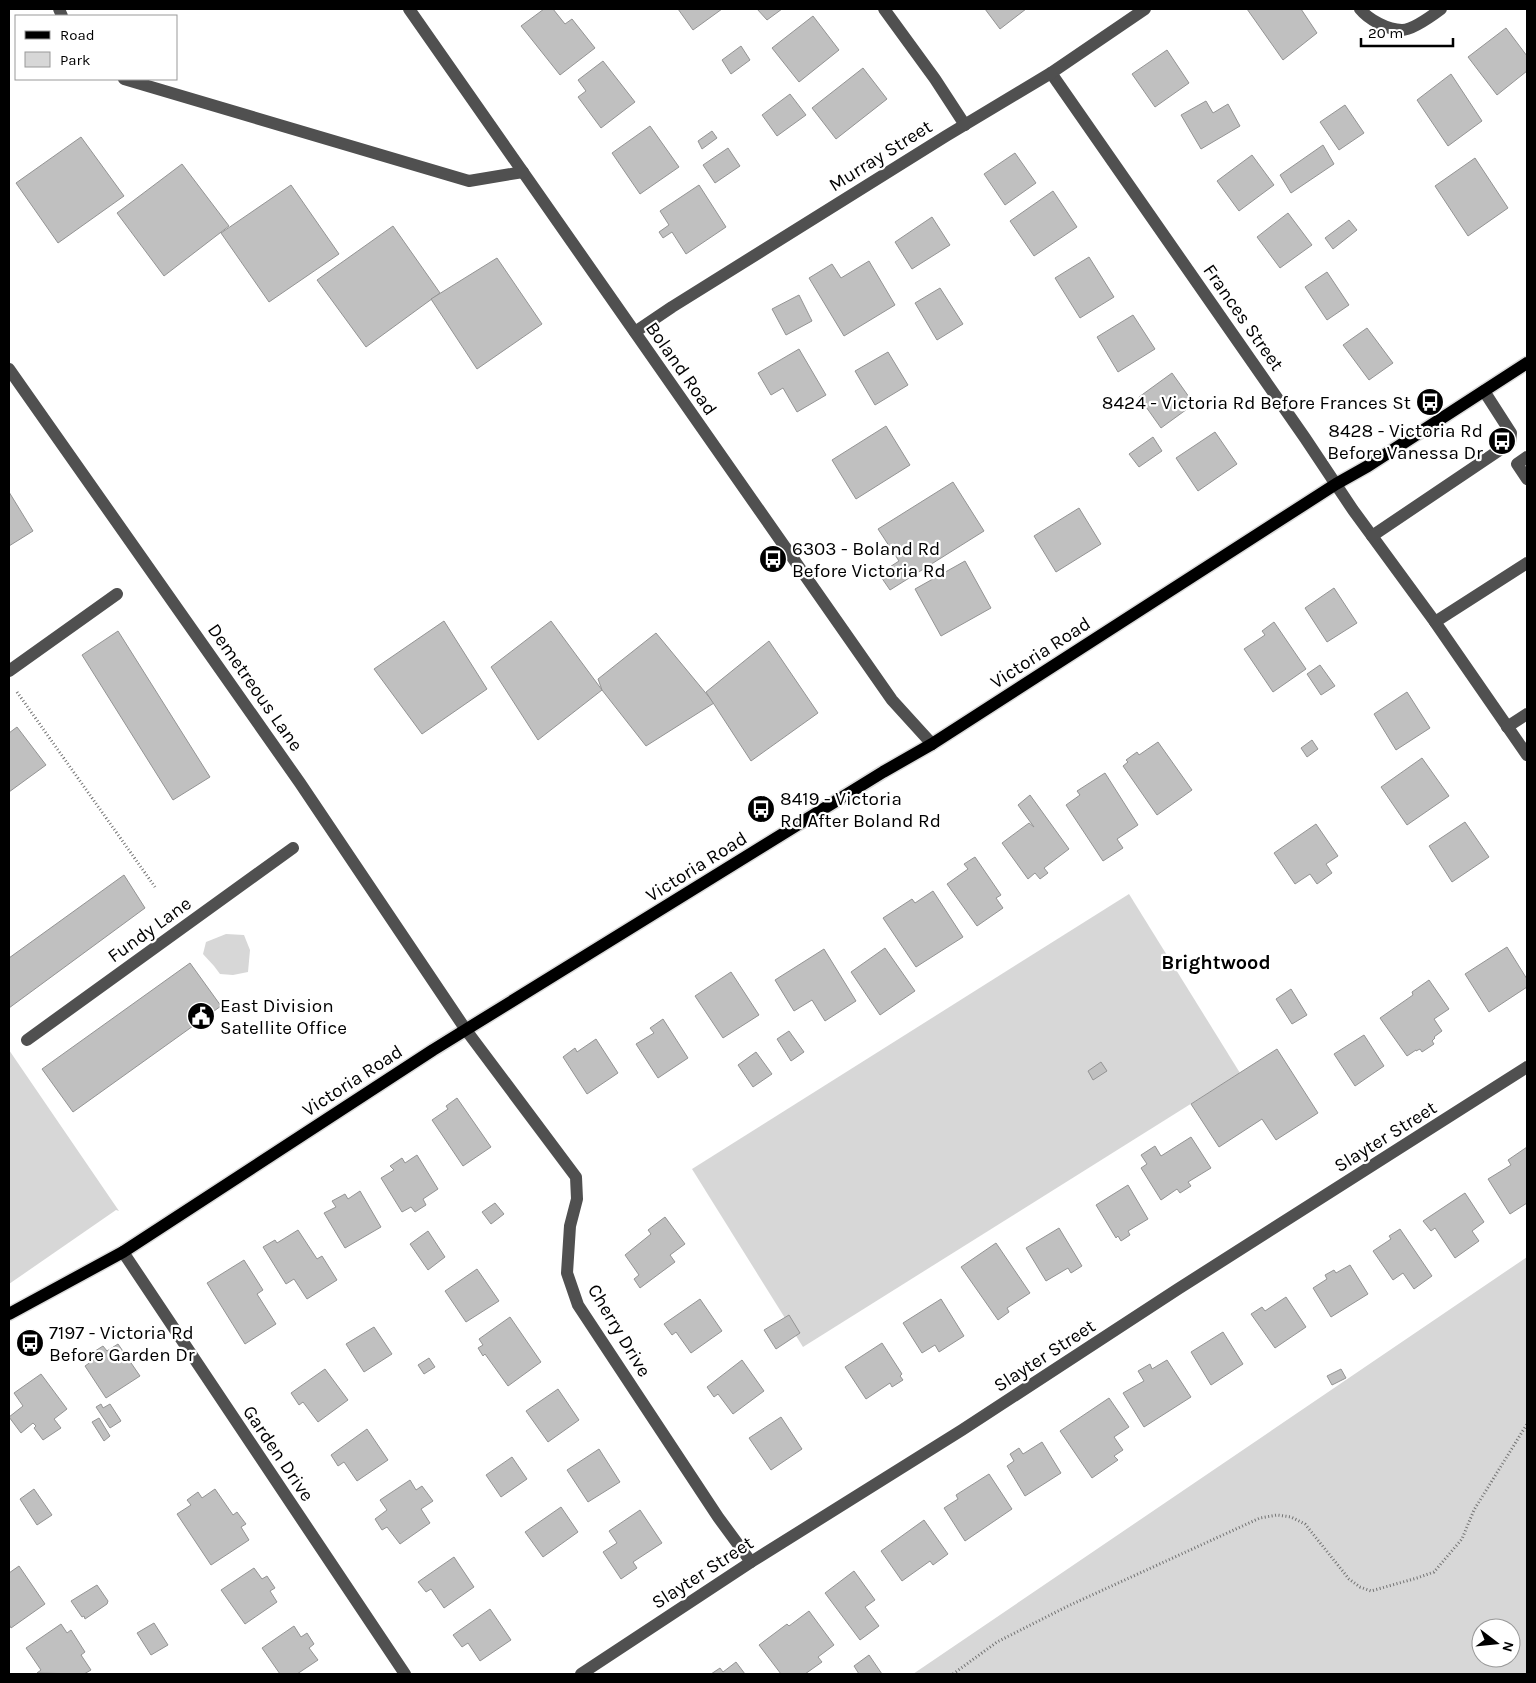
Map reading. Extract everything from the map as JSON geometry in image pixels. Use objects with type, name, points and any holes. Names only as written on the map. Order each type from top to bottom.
[{"type":"main road","name":"Victoria Road","points":[[9,1314],[123,1252],[466,1030],[883,772],[932,744],[1527,363]]},
{"type":"street","name":"Boland Road","points":[[408,9],[892,700],[932,744]]},
{"type":"street","points":[[884,9],[965,125]]},
{"type":"street","name":"Murray Street","points":[[635,332],[672,307],[1051,73],[1145,9]]},
{"type":"street","points":[[1360,9],[1376,23],[1404,30],[1426,20],[1441,9]]},
{"type":"street","name":"Frances Street","points":[[1051,73],[1372,536],[1435,622],[1527,755]]},
{"type":"street","points":[[127,80],[469,181],[523,172]]},
{"type":"street","name":"Demetreous Lane","points":[[9,369],[300,783],[466,1030]]},
{"type":"street","points":[[1372,536],[1510,443],[1511,433],[1484,391]]},
{"type":"street","points":[[1527,457],[1517,464],[1527,479]]},
{"type":"street","points":[[1435,622],[1527,563]]},
{"type":"street","points":[[9,671],[117,594]]},
{"type":"street","points":[[1508,727],[1527,714]]},
{"type":"street","name":"Fundy Lane","points":[[27,1040],[294,848]]},
{"type":"street","name":"Cherry Drive","points":[[466,1030],[576,1177],[577,1198],[570,1226],[567,1273],[578,1305],[718,1517],[751,1562]]},
{"type":"street","name":"Slayter Street","points":[[581,1674],[751,1562],[962,1430],[1178,1289],[1527,1067]]},
{"type":"street","name":"Garden Drive","points":[[123,1252],[405,1674]]},
{"type":"path","points":[[14,688],[155,887]]},
{"type":"path","points":[[953,1674],[997,1642],[1032,1624],[1260,1518],[1277,1515],[1291,1517],[1305,1524],[1348,1579],[1360,1587],[1372,1591],[1434,1572],[1462,1539],[1474,1510],[1527,1424]]},
{"type":"green space","points":[[1129,894],[1240,1073],[803,1347],[692,1169]]},
{"type":"green space","points":[[226,934],[244,935],[250,950],[248,972],[233,975],[220,974],[203,954],[206,942]]},
{"type":"green space","points":[[9,1050],[119,1211],[116,1210],[9,1284]]},
{"type":"green space","points":[[1527,1257],[1527,1674],[913,1674]]},
{"type":"building","points":[[544,9],[553,9],[565,24],[572,19],[595,48],[560,75],[521,26]]},
{"type":"building","points":[[678,9],[722,9],[693,30]]},
{"type":"building","points":[[757,9],[782,9],[767,20]]},
{"type":"building","points":[[985,9],[1026,9],[1000,29]]},
{"type":"building","points":[[1247,9],[1301,9],[1317,33],[1283,60]]},
{"type":"building","points":[[813,16],[839,50],[799,82],[772,48]]},
{"type":"building","points":[[1506,28],[1527,56],[1527,71],[1497,95],[1468,57]]},
{"type":"building","points":[[741,46],[750,60],[731,74],[722,60]]},
{"type":"building","points":[[1167,50],[1189,83],[1155,107],[1132,74]]},
{"type":"building","points":[[603,61],[635,102],[601,128],[578,97],[586,91],[578,80]]},
{"type":"building","points":[[863,68],[887,99],[836,139],[812,108]]},
{"type":"building","points":[[1451,74],[1482,121],[1448,146],[1417,100]]},
{"type":"building","points":[[790,94],[806,115],[777,136],[762,115]]},
{"type":"building","points":[[1206,101],[1213,113],[1228,104],[1240,126],[1201,149],[1181,115]]},
{"type":"building","points":[[1345,105],[1364,133],[1339,150],[1320,122]]},
{"type":"building","points":[[650,126],[679,167],[640,194],[612,153]]},
{"type":"building","points":[[712,131],[717,138],[702,149],[698,141]]},
{"type":"building","points":[[81,137],[124,196],[58,243],[16,183]]},
{"type":"building","points":[[1323,145],[1334,164],[1291,193],[1280,175]]},
{"type":"building","points":[[728,148],[740,166],[715,183],[703,165]]},
{"type":"building","points":[[1015,153],[1036,183],[1005,205],[984,174]]},
{"type":"building","points":[[1252,155],[1274,185],[1239,211],[1217,181]]},
{"type":"building","points":[[1475,158],[1508,208],[1468,236],[1435,186]]},
{"type":"building","points":[[182,164],[229,226],[164,276],[117,213]]},
{"type":"building","points":[[291,185],[339,254],[269,302],[221,233]]},
{"type":"building","points":[[699,185],[726,227],[686,254],[672,232],[663,238],[659,232],[669,225],[660,211]]},
{"type":"building","points":[[1053,191],[1077,227],[1034,256],[1010,221]]},
{"type":"building","points":[[1288,213],[1312,245],[1280,268],[1257,237]]},
{"type":"building","points":[[932,217],[950,245],[912,269],[895,242]]},
{"type":"building","points":[[1349,220],[1357,230],[1333,249],[1325,238]]},
{"type":"building","points":[[393,226],[440,293],[366,347],[317,280]]},
{"type":"building","points":[[1089,257],[1114,297],[1080,318],[1055,278]]},
{"type":"building","points":[[497,258],[542,324],[477,369],[431,299]]},
{"type":"building","points":[[869,261],[895,305],[844,336],[809,278],[832,264],[841,278]]},
{"type":"building","points":[[1327,272],[1349,305],[1327,320],[1305,287]]},
{"type":"building","points":[[940,288],[963,324],[937,340],[915,303]]},
{"type":"building","points":[[799,295],[812,321],[786,335],[772,309]]},
{"type":"building","points":[[1133,315],[1155,349],[1118,372],[1097,337]]},
{"type":"building","points":[[1367,328],[1393,363],[1369,380],[1343,345]]},
{"type":"building","points":[[799,349],[826,395],[797,412],[783,388],[771,395],[758,373]]},
{"type":"building","points":[[888,352],[908,385],[875,405],[855,371]]},
{"type":"building","points":[[1172,373],[1194,404],[1161,428],[1139,397]]},
{"type":"building","points":[[886,426],[910,465],[856,499],[832,460]]},
{"type":"building","points":[[1215,432],[1237,464],[1198,491],[1176,458]]},
{"type":"building","points":[[1153,437],[1162,451],[1139,467],[1129,454]]},
{"type":"building","points":[[953,482],[984,531],[890,590],[879,574],[899,561],[878,529]]},
{"type":"building","points":[[9,492],[33,531],[9,546]]},
{"type":"building","points":[[1079,508],[1101,544],[1056,572],[1034,536]]},
{"type":"building","points":[[965,561],[991,608],[941,636],[915,589]]},
{"type":"building","points":[[1334,588],[1357,623],[1327,642],[1305,608]]},
{"type":"building","points":[[444,621],[487,689],[422,734],[374,669]]},
{"type":"building","points":[[551,621],[602,690],[538,740],[491,667]]},
{"type":"building","points":[[1274,622],[1306,669],[1273,692],[1244,649],[1265,635],[1262,631]]},
{"type":"building","points":[[118,631],[210,777],[173,800],[82,655]]},
{"type":"building","points":[[656,633],[714,703],[646,746],[602,690],[598,679]]},
{"type":"building","points":[[769,641],[818,713],[751,761],[706,692]]},
{"type":"building","points":[[1320,665],[1335,686],[1321,695],[1307,674]]},
{"type":"building","points":[[1407,692],[1430,728],[1396,750],[1374,714]]},
{"type":"building","points":[[17,727],[46,765],[9,792],[9,733]]},
{"type":"building","points":[[1312,740],[1318,749],[1307,757],[1301,748]]},
{"type":"building","points":[[1158,742],[1192,790],[1157,815],[1123,766],[1128,762],[1126,760],[1137,752],[1139,755]]},
{"type":"building","points":[[1422,758],[1449,796],[1407,825],[1381,787]]},
{"type":"building","points":[[1105,773],[1138,825],[1117,839],[1123,848],[1103,861],[1066,805],[1080,795],[1077,791]]},
{"type":"building","points":[[1030,795],[1069,849],[1044,868],[1048,873],[1040,879],[1035,873],[1028,879],[1002,843],[1029,823],[1034,827],[1018,805]]},
{"type":"building","points":[[1465,822],[1489,857],[1452,882],[1429,846]]},
{"type":"building","points":[[1316,824],[1338,856],[1326,864],[1332,873],[1317,884],[1310,874],[1295,884],[1274,853]]},
{"type":"building","points":[[975,857],[1001,895],[996,898],[1003,908],[977,926],[947,884],[968,869],[964,864]]},
{"type":"building","points":[[124,875],[145,908],[9,1008],[9,958]]},
{"type":"building","points":[[933,891],[963,937],[916,967],[883,918],[912,899],[915,903]]},
{"type":"building","points":[[1507,947],[1527,979],[1527,987],[1489,1012],[1465,974]]},
{"type":"building","points":[[885,948],[915,991],[880,1015],[851,972]]},
{"type":"building","points":[[824,949],[856,1001],[825,1021],[812,1000],[794,1011],[775,980]]},
{"type":"building","points":[[190,963],[221,1006],[73,1112],[42,1069]]},
{"type":"building","points":[[731,972],[759,1015],[723,1038],[695,996]]},
{"type":"building","points":[[1429,980],[1449,1009],[1434,1019],[1442,1031],[1434,1037],[1432,1041],[1434,1044],[1422,1052],[1420,1049],[1416,1050],[1407,1056],[1380,1018],[1413,995],[1412,992]]},
{"type":"building","points":[[1291,989],[1307,1015],[1292,1024],[1276,999]]},
{"type":"building","points":[[663,1019],[688,1058],[658,1078],[636,1044],[654,1033],[650,1028]]},
{"type":"building","points":[[789,1031],[804,1052],[791,1061],[777,1039]]},
{"type":"building","points":[[1364,1035],[1384,1066],[1355,1086],[1334,1054]]},
{"type":"building","points":[[596,1039],[618,1073],[587,1094],[563,1057],[575,1048],[577,1052]]},
{"type":"building","points":[[1277,1049],[1318,1113],[1276,1140],[1262,1119],[1219,1147],[1191,1104]]},
{"type":"building","points":[[756,1052],[772,1074],[753,1087],[738,1065]]},
{"type":"building","points":[[1101,1062],[1107,1071],[1093,1080],[1088,1071]]},
{"type":"building","points":[[457,1098],[491,1147],[463,1166],[432,1120],[448,1109],[446,1106]]},
{"type":"building","points":[[1191,1137],[1211,1168],[1188,1182],[1191,1186],[1180,1193],[1177,1189],[1161,1200],[1141,1168],[1147,1164],[1141,1155],[1155,1146],[1161,1156]]},
{"type":"building","points":[[1527,1147],[1527,1203],[1510,1214],[1488,1179],[1511,1165],[1508,1160]]},
{"type":"building","points":[[417,1155],[438,1189],[423,1199],[426,1205],[415,1212],[411,1207],[402,1212],[381,1178],[394,1170],[390,1166],[402,1158],[405,1163]]},
{"type":"building","points":[[1128,1185],[1148,1219],[1128,1231],[1130,1235],[1121,1241],[1118,1236],[1116,1238],[1096,1205]]},
{"type":"building","points":[[360,1191],[381,1227],[345,1248],[324,1213],[336,1207],[332,1201],[345,1194],[348,1199]]},
{"type":"building","points":[[1465,1193],[1484,1222],[1472,1231],[1479,1241],[1455,1258],[1435,1228],[1431,1231],[1423,1221]]},
{"type":"building","points":[[495,1203],[504,1214],[491,1224],[482,1212]]},
{"type":"building","points":[[665,1217],[685,1244],[670,1255],[675,1262],[640,1288],[634,1279],[639,1275],[625,1255],[651,1234],[648,1230]]},
{"type":"building","points":[[1059,1228],[1082,1266],[1071,1273],[1068,1268],[1046,1281],[1026,1248]]},
{"type":"building","points":[[1400,1229],[1432,1276],[1414,1289],[1403,1273],[1393,1280],[1373,1251],[1391,1239],[1389,1236]]},
{"type":"building","points":[[298,1230],[317,1259],[322,1256],[337,1280],[307,1299],[294,1279],[286,1284],[263,1247],[275,1240],[277,1243]]},
{"type":"building","points":[[428,1231],[445,1257],[428,1270],[410,1244]]},
{"type":"building","points":[[996,1243],[1030,1293],[1007,1308],[1009,1312],[998,1320],[961,1267]]},
{"type":"building","points":[[244,1260],[263,1290],[257,1294],[276,1324],[245,1344],[207,1283]]},
{"type":"building","points":[[1350,1265],[1368,1294],[1331,1317],[1313,1288],[1327,1279],[1325,1275],[1334,1270],[1336,1273]]},
{"type":"building","points":[[477,1269],[499,1301],[466,1322],[445,1291]]},
{"type":"building","points":[[1286,1297],[1306,1327],[1275,1348],[1251,1314],[1262,1307],[1265,1311]]},
{"type":"building","points":[[700,1299],[722,1331],[691,1353],[676,1332],[672,1335],[664,1324]]},
{"type":"building","points":[[941,1299],[964,1336],[939,1352],[935,1345],[922,1353],[903,1323]]},
{"type":"building","points":[[789,1315],[800,1333],[776,1349],[764,1330]]},
{"type":"building","points":[[510,1317],[541,1362],[508,1386],[485,1354],[483,1356],[478,1348],[483,1345],[479,1339]]},
{"type":"building","points":[[374,1327],[392,1354],[364,1372],[346,1344]]},
{"type":"building","points":[[1223,1332],[1243,1364],[1211,1385],[1191,1352]]},
{"type":"building","points":[[882,1343],[902,1374],[900,1376],[903,1380],[892,1387],[890,1383],[866,1399],[845,1367]]},
{"type":"building","points":[[118,1344],[140,1376],[106,1398],[85,1366],[95,1359],[92,1353],[103,1346],[107,1351]]},
{"type":"building","points":[[429,1358],[435,1367],[424,1374],[418,1365]]},
{"type":"building","points":[[742,1360],[764,1391],[733,1414],[718,1394],[714,1397],[707,1387]]},
{"type":"building","points":[[1167,1360],[1191,1397],[1144,1427],[1123,1393],[1144,1381],[1138,1371],[1150,1364],[1152,1369]]},
{"type":"building","points":[[325,1369],[348,1400],[318,1422],[303,1402],[299,1405],[291,1393]]},
{"type":"building","points":[[1341,1369],[1346,1378],[1332,1385],[1327,1376]]},
{"type":"building","points":[[41,1374],[67,1409],[54,1419],[61,1428],[43,1440],[34,1428],[36,1426],[33,1423],[21,1433],[9,1417],[23,1406],[14,1393]]},
{"type":"building","points":[[558,1389],[579,1420],[548,1442],[526,1411]]},
{"type":"building","points":[[1109,1398],[1129,1427],[1114,1437],[1123,1450],[1114,1456],[1118,1460],[1092,1478],[1060,1431]]},
{"type":"building","points":[[101,1404],[103,1408],[110,1404],[121,1421],[110,1428],[96,1407]]},
{"type":"building","points":[[781,1417],[802,1449],[771,1470],[749,1438]]},
{"type":"building","points":[[99,1418],[110,1436],[104,1441],[92,1422]]},
{"type":"building","points":[[367,1429],[388,1460],[357,1481],[344,1462],[338,1466],[331,1455]]},
{"type":"building","points":[[1042,1442],[1061,1473],[1025,1496],[1007,1466],[1014,1461],[1010,1454],[1019,1448],[1023,1454]]},
{"type":"building","points":[[599,1449],[620,1482],[588,1502],[567,1470]]},
{"type":"building","points":[[512,1457],[527,1479],[501,1497],[486,1475]]},
{"type":"building","points":[[989,1474],[1012,1509],[965,1541],[944,1508],[958,1499],[956,1495]]},
{"type":"building","points":[[410,1480],[416,1490],[422,1486],[433,1501],[421,1509],[430,1523],[400,1544],[387,1527],[382,1530],[375,1519],[387,1510],[380,1500]]},
{"type":"building","points":[[34,1489],[52,1515],[37,1525],[20,1499]]},
{"type":"building","points":[[215,1489],[233,1515],[237,1512],[246,1524],[241,1527],[249,1540],[211,1565],[177,1514],[191,1505],[187,1500],[198,1492],[202,1498]]},
{"type":"building","points":[[561,1507],[578,1532],[543,1557],[525,1532]]},
{"type":"building","points":[[640,1510],[662,1543],[633,1562],[637,1568],[621,1579],[603,1552],[617,1543],[609,1531]]},
{"type":"building","points":[[924,1520],[948,1554],[933,1565],[930,1561],[902,1581],[881,1551]]},
{"type":"building","points":[[454,1557],[474,1587],[444,1608],[431,1589],[426,1592],[418,1582]]},
{"type":"building","points":[[19,1566],[45,1604],[11,1628],[9,1624],[9,1573]]},
{"type":"building","points":[[254,1568],[262,1579],[267,1576],[275,1588],[270,1591],[277,1602],[245,1624],[221,1590]]},
{"type":"building","points":[[854,1571],[875,1600],[865,1607],[879,1626],[860,1640],[825,1593]]},
{"type":"building","points":[[97,1585],[108,1601],[107,1604],[85,1619],[71,1601]]},
{"type":"building","points":[[490,1609],[511,1640],[480,1661],[468,1643],[462,1647],[453,1635]]},
{"type":"building","points":[[809,1611],[834,1645],[818,1657],[822,1662],[805,1674],[781,1674],[759,1645],[787,1624],[789,1626]]},
{"type":"building","points":[[154,1623],[168,1645],[151,1655],[137,1633]]},
{"type":"building","points":[[61,1624],[67,1633],[71,1630],[85,1652],[81,1655],[91,1670],[84,1674],[37,1673],[41,1670],[26,1648]]},
{"type":"building","points":[[294,1626],[301,1637],[307,1633],[314,1644],[309,1648],[318,1660],[297,1674],[280,1674],[262,1648]]},
{"type":"building","points":[[869,1655],[882,1674],[859,1674],[854,1666]]},
{"type":"building","points":[[736,1662],[745,1674],[711,1674],[720,1668],[723,1672]]},
{"type":"place","name":"8424 - Victoria Rd Before Frances St","points":[[1430,402]]},
{"type":"place","name":"8428 - Victoria Rd Before Vanessa Dr","points":[[1502,441]]},
{"type":"place","name":"6303 - Boland Rd Before Victoria Rd","points":[[773,559]]},
{"type":"place","name":"8419 - Victoria Rd After Boland Rd","points":[[761,809]]},
{"type":"place","name":"East Division Satellite Office","points":[[201,1016]]},
{"type":"place","name":"7197 - Victoria Rd Before Garden Dr","points":[[30,1343]]},
{"type":"district","name":"Brightwood","points":[[1216,962]]}]
